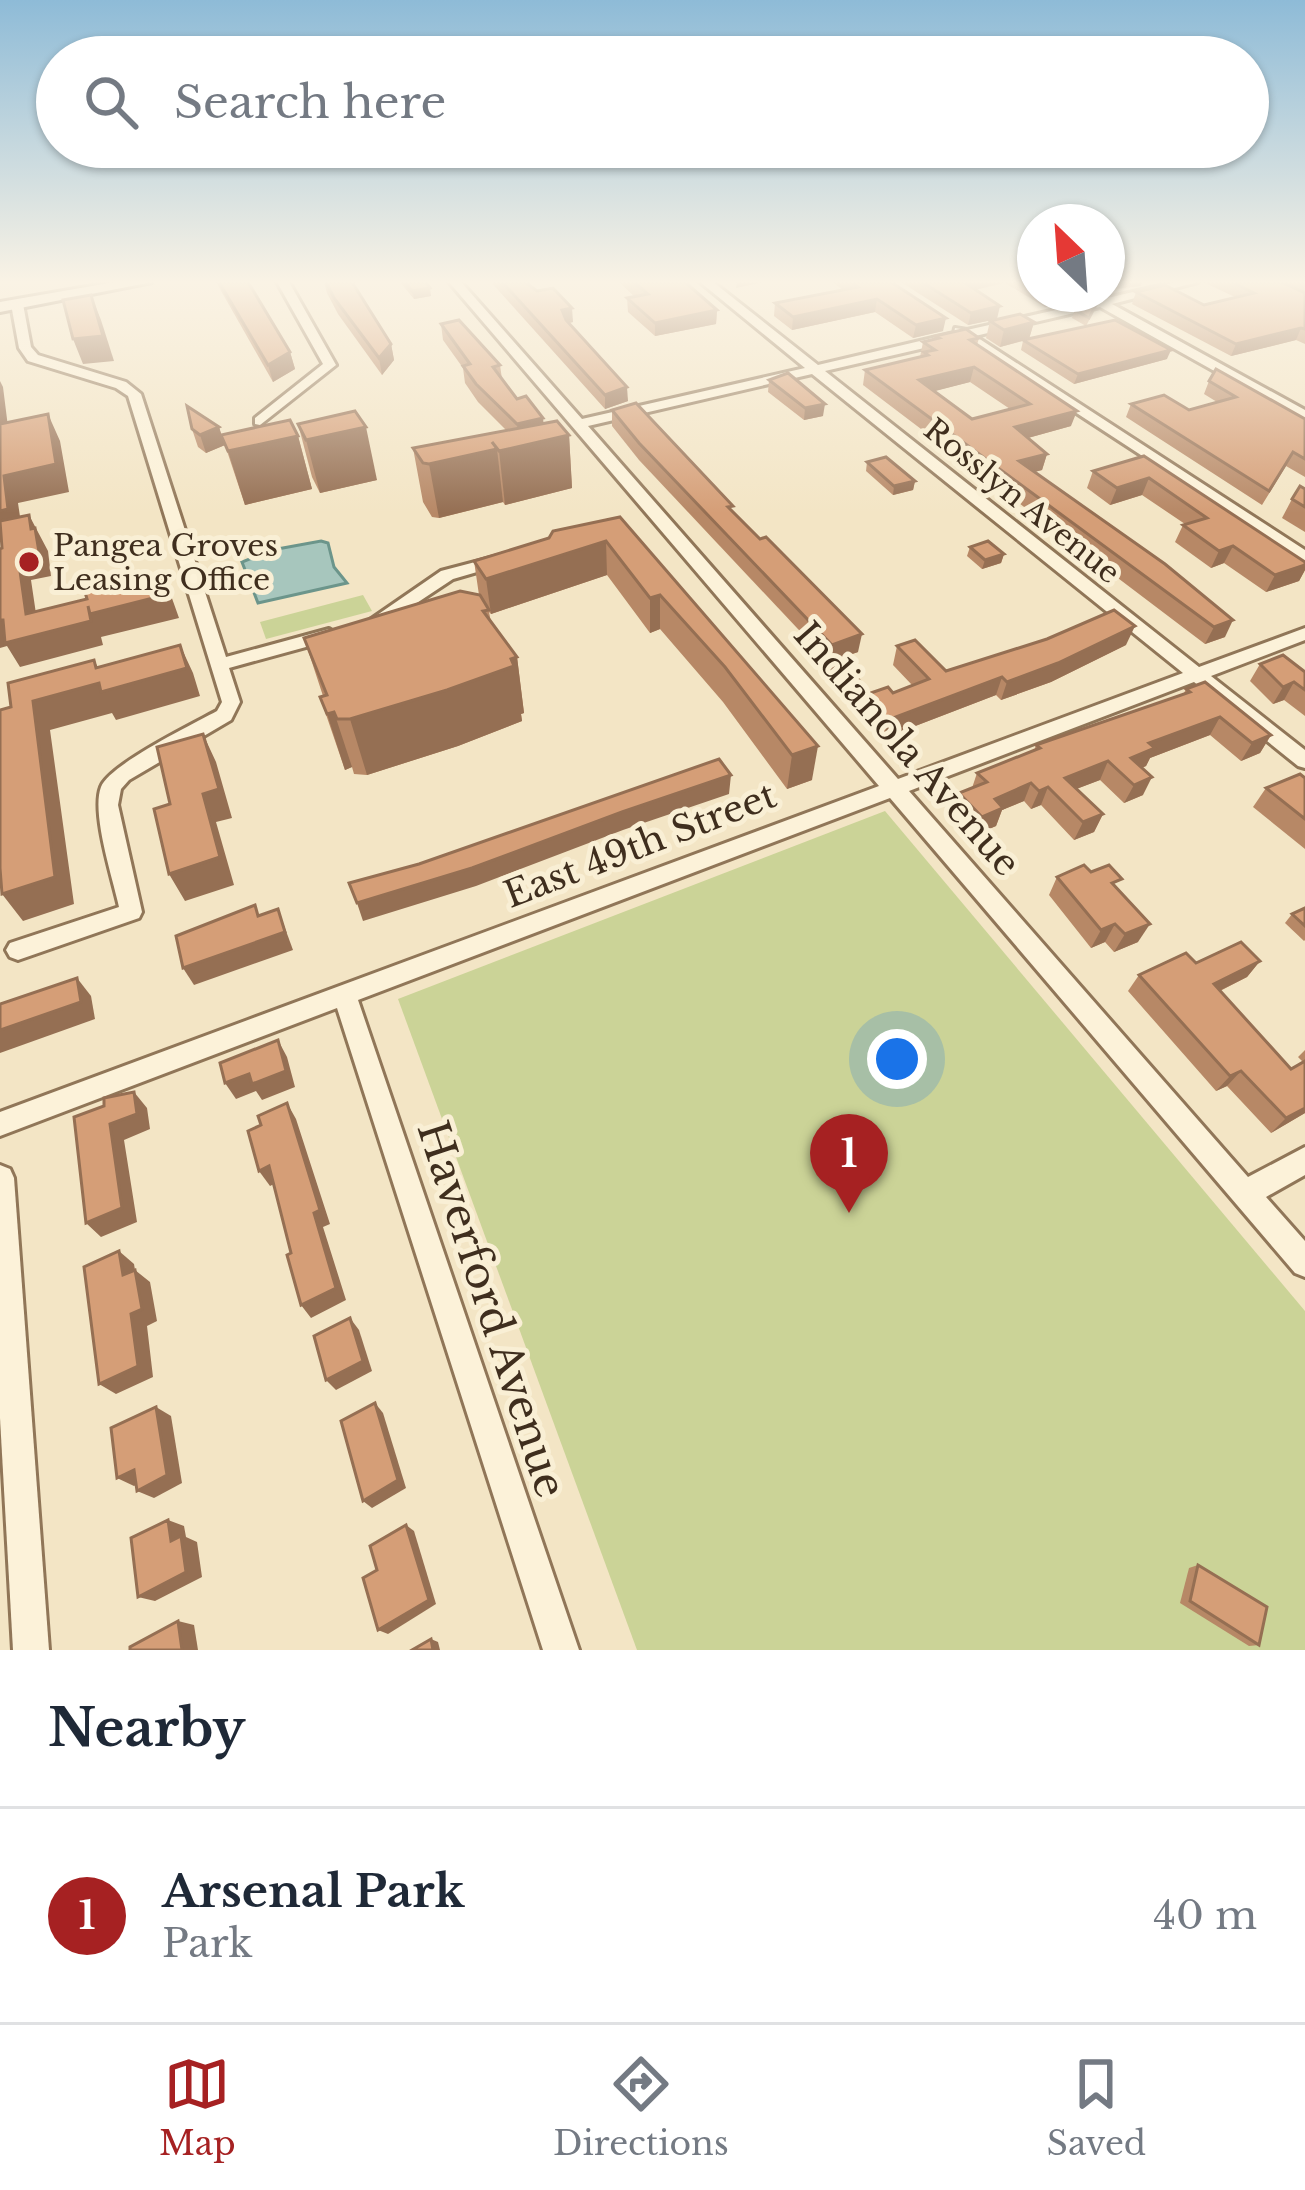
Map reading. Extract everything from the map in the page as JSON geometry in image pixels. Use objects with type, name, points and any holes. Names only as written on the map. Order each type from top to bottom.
[{"type":"street","points":[[18,950],[131,912],[108,794],[122,775],[229,710],[134,394],[37,359]]},
{"type":"street","points":[[260,421],[330,364],[327,359]]},
{"type":"street","name":"Indianola Avenue","points":[[522,359],[1305,1263]]},
{"type":"street","name":"Rosslyn Avenue","points":[[802,359],[1305,761]]},
{"type":"street","points":[[578,424],[857,359]]},
{"type":"street","points":[[1003,359],[1305,557]]},
{"type":"street","points":[[1203,359],[1305,416]]},
{"type":"street","points":[[362,626],[384,620],[447,575],[511,557]]},
{"type":"street","points":[[219,665],[340,632]]},
{"type":"street","name":"East 49th Street","points":[[0,1124],[1305,634]]},
{"type":"street","name":"Haverford Avenue","points":[[344,994],[561,1650]]},
{"type":"street","points":[[1245,1194],[1305,1160]]},
{"type":"street","points":[[0,1178],[31,1650]]},
{"type":"green space","points":[[363,595],[372,611],[266,639],[260,622]]},
{"type":"green space","points":[[885,811],[1305,1311],[1305,1650],[637,1650],[398,999]]},
{"type":"water","points":[[328,543],[334,567],[347,583],[258,603],[242,562],[272,550]]},
{"type":"building","points":[[466,359],[495,359],[500,365],[493,367],[517,399],[526,396],[543,418],[517,424],[476,384],[463,366],[470,364]]},
{"type":"building","points":[[572,359],[602,359],[627,387],[605,395]]},
{"type":"building","points":[[911,359],[999,359],[1077,411],[1015,427],[1047,454],[1019,461],[1165,564],[1233,620],[1214,627],[865,370]],"holes":[[[974,367],[1030,404],[972,419],[919,380]]]},
{"type":"building","points":[[1054,359],[1136,359],[1078,374]]},
{"type":"building","points":[[1216,369],[1305,419],[1305,459],[1293,452],[1269,491],[1131,404],[1164,395],[1189,410],[1236,397],[1209,381]]},
{"type":"building","points":[[788,373],[825,404],[805,408],[769,380]]},
{"type":"building","points":[[636,403],[733,506],[728,507],[760,539],[766,537],[862,634],[832,645],[612,410]]},
{"type":"building","points":[[187,406],[219,427],[200,435],[192,429]]},
{"type":"building","points":[[355,411],[366,427],[306,440],[298,424]]},
{"type":"building","points":[[48,414],[56,464],[4,476],[8,509],[0,511],[0,424]]},
{"type":"building","points":[[290,420],[298,436],[228,451],[221,435]]},
{"type":"building","points":[[557,421],[569,435],[499,451],[492,442],[497,449],[429,464],[413,448]]},
{"type":"building","points":[[1144,456],[1305,565],[1275,575],[1233,546],[1219,551],[1183,525],[1207,518],[1149,478],[1117,488],[1093,471]]},
{"type":"building","points":[[886,457],[915,481],[894,486],[867,462]]},
{"type":"building","points":[[1300,486],[1305,489],[1305,507],[1292,499]]},
{"type":"building","points":[[29,515],[39,552],[18,557],[26,614],[87,599],[85,592],[163,573],[169,594],[90,614],[88,606],[91,621],[5,643],[0,620],[0,521]]},
{"type":"building","points":[[620,517],[818,746],[792,755],[725,667],[660,595],[650,598],[606,541],[486,579],[474,561],[549,538],[553,531]]},
{"type":"building","points":[[988,541],[1004,554],[985,560],[970,547]]},
{"type":"building","points":[[460,591],[480,595],[489,610],[483,611],[517,657],[511,659],[514,666],[350,719],[327,714],[320,697],[327,695],[304,638]]},
{"type":"building","points":[[1114,610],[1135,626],[1007,682],[1002,677],[888,720],[865,695],[888,687],[893,693],[929,679],[897,646],[915,640],[946,671],[1047,639]]},
{"type":"building","points":[[180,645],[187,668],[101,692],[99,683],[33,701],[55,877],[2,894],[0,710],[11,707],[8,683],[94,660],[96,668]]},
{"type":"building","points":[[1283,655],[1305,672],[1305,690],[1294,682],[1283,687],[1260,664]]},
{"type":"building","points":[[846,664],[859,680],[842,686],[828,670]]},
{"type":"building","points":[[1205,682],[1271,735],[1252,743],[1220,717],[1149,743],[1155,748],[1131,758],[1152,777],[1134,785],[1108,761],[1065,778],[1103,814],[1083,822],[1048,787],[1039,791],[1031,783],[995,799],[1003,808],[982,817],[959,793],[987,782],[977,773],[1040,748],[1036,745],[1190,692],[1186,689]]},
{"type":"building","points":[[203,734],[219,789],[203,794],[220,857],[169,874],[154,809],[170,804],[157,747]]},
{"type":"building","points":[[719,759],[731,775],[472,868],[357,903],[349,883],[419,864]]},
{"type":"building","points":[[1300,774],[1305,778],[1305,819],[1266,788]]},
{"type":"building","points":[[1084,865],[1091,872],[1109,865],[1122,879],[1112,883],[1150,924],[1125,934],[1115,924],[1101,930],[1057,877]]},
{"type":"building","points":[[255,905],[258,916],[278,909],[285,932],[183,968],[176,936]]},
{"type":"building","points":[[1305,908],[1305,926],[1292,914]]},
{"type":"building","points":[[1241,942],[1260,961],[1214,984],[1291,1069],[1305,1061],[1305,1108],[1286,1118],[1241,1071],[1230,1076],[1139,975],[1186,953],[1196,963]]},
{"type":"building","points":[[77,978],[81,1002],[0,1030],[0,1004]]},
{"type":"building","points":[[278,1040],[286,1071],[252,1084],[249,1074],[225,1083],[220,1063]]},
{"type":"building","points":[[134,1092],[137,1114],[110,1124],[122,1208],[86,1223],[74,1117],[104,1106],[104,1098]]},
{"type":"building","points":[[287,1103],[320,1210],[314,1213],[336,1288],[301,1305],[269,1166],[259,1171],[248,1131],[261,1125],[258,1116]]},
{"type":"building","points":[[119,1251],[123,1275],[135,1270],[142,1309],[131,1314],[138,1366],[99,1384],[84,1267]]},
{"type":"building","points":[[350,1318],[363,1361],[326,1380],[314,1336]]},
{"type":"building","points":[[375,1403],[398,1480],[363,1501],[341,1421]]},
{"type":"building","points":[[156,1407],[167,1475],[137,1491],[134,1470],[117,1478],[111,1428]]},
{"type":"building","points":[[168,1520],[171,1541],[181,1536],[186,1572],[138,1597],[131,1538]]},
{"type":"building","points":[[406,1525],[429,1600],[378,1630],[363,1578],[377,1570],[370,1546]]},
{"type":"building","points":[[1198,1565],[1267,1607],[1259,1645],[1190,1601]]},
{"type":"building","points":[[178,1621],[182,1650],[130,1650],[130,1647]]},
{"type":"building","points":[[431,1639],[433,1650],[412,1650]]},
{"type":"place","name":"Pangea Groves Leasing Office","points":[[29,562]]},
{"type":"place","name":"Arsenal Park","points":[[849,1213]]}]
